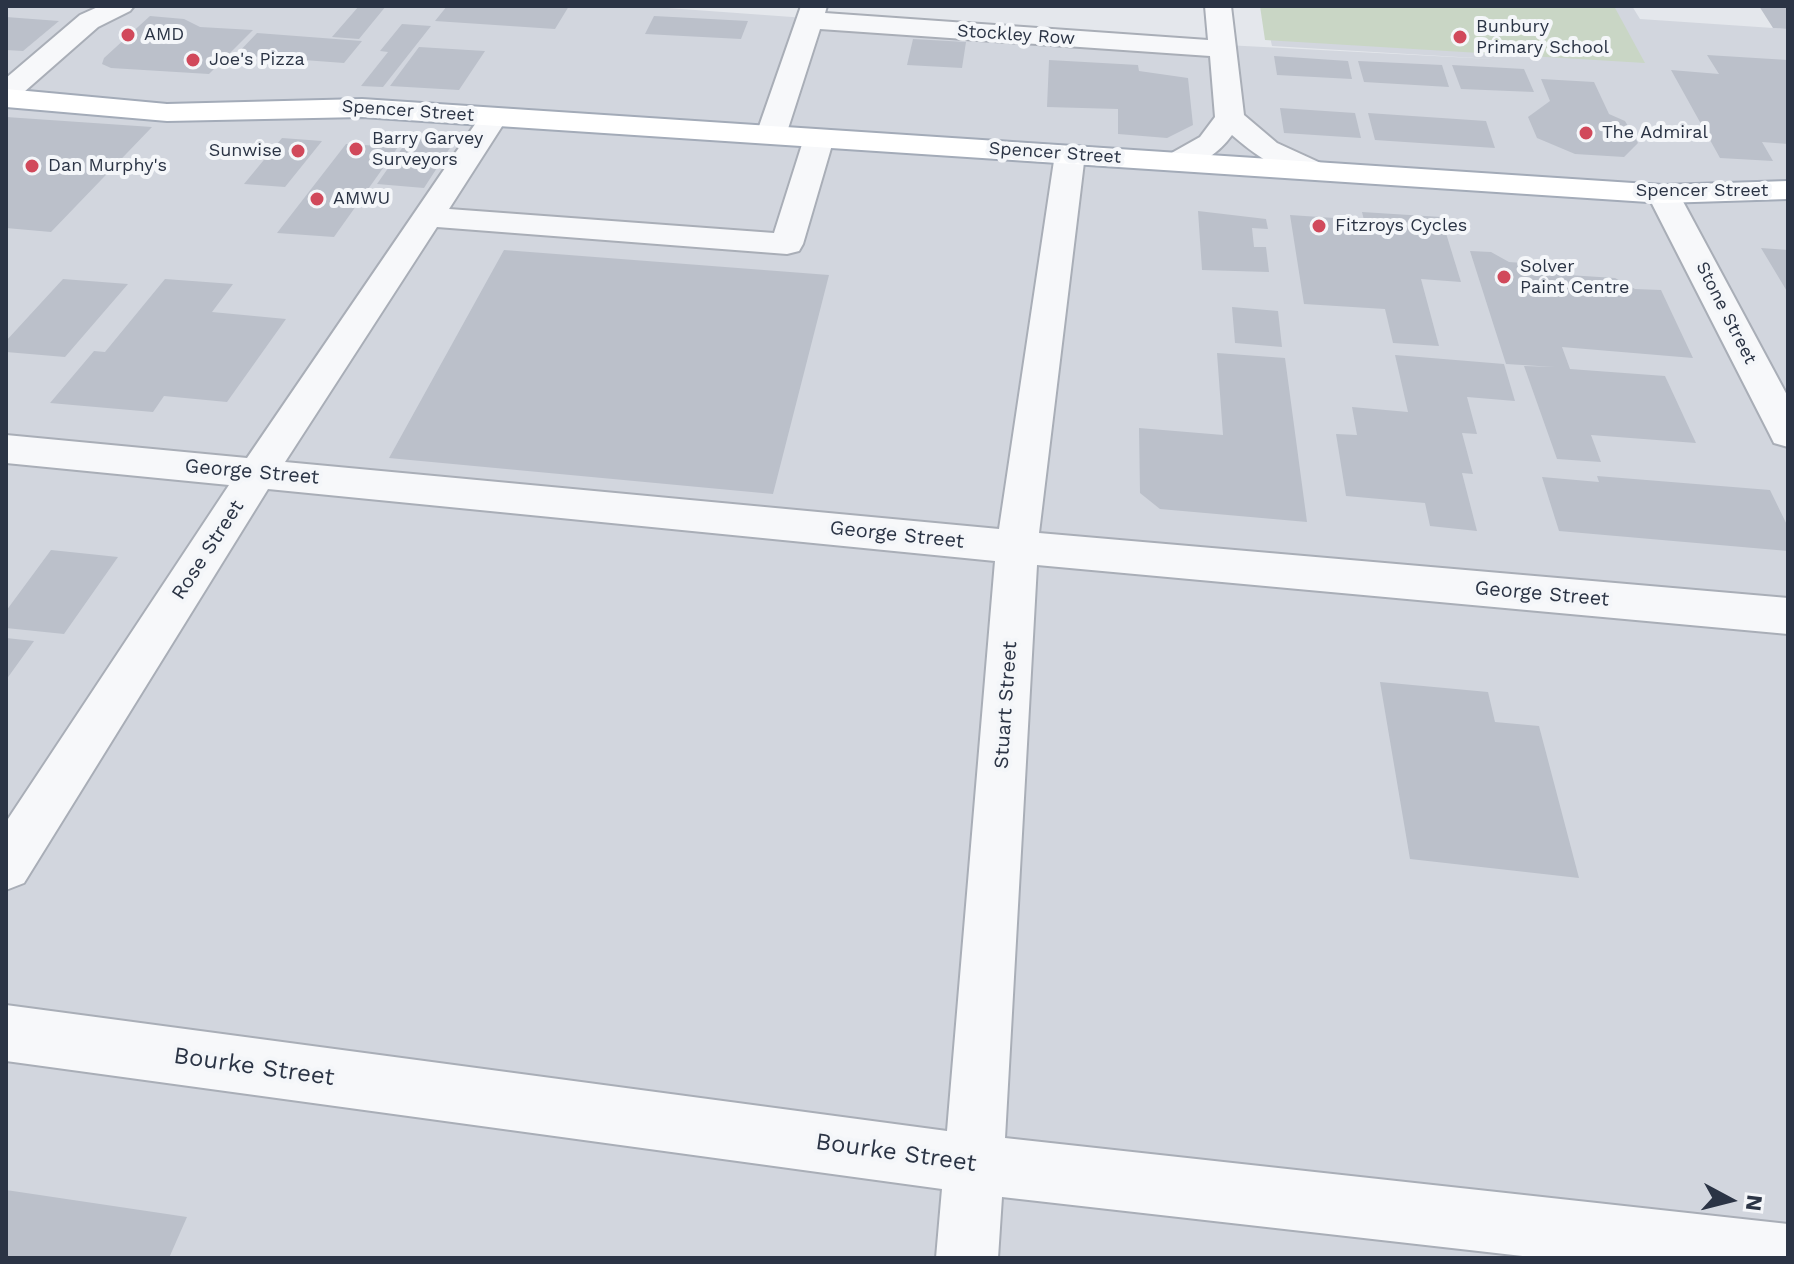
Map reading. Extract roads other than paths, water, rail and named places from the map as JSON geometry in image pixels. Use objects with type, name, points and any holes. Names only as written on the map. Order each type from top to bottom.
[{"type":"main road","name":"Spencer Street","points":[[13,85],[57,78],[283,95],[322,105],[1663,194],[1788,190]]},
{"type":"main road","name":"Spencer Street","points":[[13,85],[188,113],[271,112],[322,105]]},
{"type":"street","points":[[13,85],[89,21],[121,6],[120,23],[57,78]]},
{"type":"street","points":[[1179,161],[1211,143],[1230,118],[1218,6]]},
{"type":"street","points":[[771,135],[811,13]]},
{"type":"street","name":"Stockley Row","points":[[811,13],[1223,49]]},
{"type":"street","name":"Rose Street","points":[[6,866],[258,472],[494,117]]},
{"type":"street","points":[[1230,118],[1266,149],[1314,171]]},
{"type":"street","points":[[430,217],[787,244],[819,138]]},
{"type":"street","name":"Stuart Street","points":[[967,1258],[1017,547],[1070,154]]},
{"type":"street","name":"Stone Street","points":[[1663,194],[1788,433]]},
{"type":"street","name":"George Street","points":[[6,449],[1017,547],[1788,616]]},
{"type":"street","name":"Bourke Street","points":[[6,1033],[974,1164],[1788,1255]]},
{"type":"place","name":"AMD","points":[[128,35]]},
{"type":"place","name":"Bunbury Primary School","points":[[1460,37]]},
{"type":"place","name":"Joe's Pizza","points":[[193,60]]},
{"type":"place","name":"The Admiral","points":[[1586,133]]},
{"type":"place","name":"Barry Garvey Surveyors","points":[[356,149]]},
{"type":"place","name":"Sunwise","points":[[298,151]]},
{"type":"place","name":"Dan Murphy's","points":[[32,166]]},
{"type":"place","name":"AMWU","points":[[317,199]]},
{"type":"place","name":"Fitzroys Cycles","points":[[1319,226]]},
{"type":"place","name":"Solver Paint Centre","points":[[1504,277]]}]
